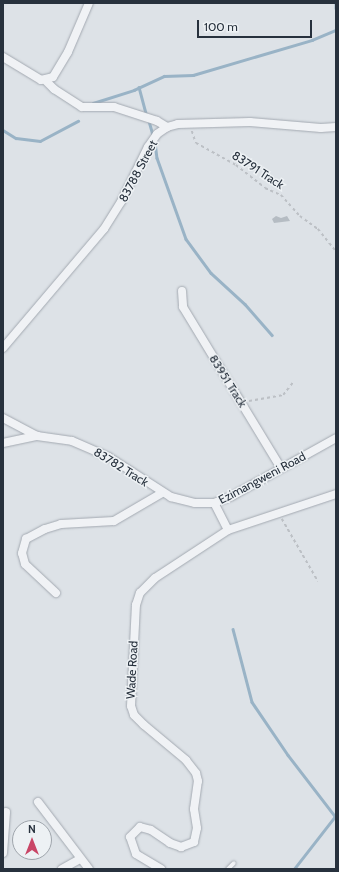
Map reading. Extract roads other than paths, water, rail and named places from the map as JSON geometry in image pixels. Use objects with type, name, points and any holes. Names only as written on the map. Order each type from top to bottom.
[{"type":"street","points":[[46,80],[57,73],[89,3]]},
{"type":"street","points":[[3,56],[34,78],[46,80],[54,89],[82,107],[114,107],[157,121],[167,127],[192,123],[250,122],[321,128],[336,127]]},
{"type":"street","name":"83788 Street","points":[[3,348],[104,229],[121,202],[148,147],[157,134],[167,127]]},
{"type":"street","name":"83951 Track","points":[[182,291],[183,307],[281,468]]},
{"type":"street","points":[[3,418],[37,436]]},
{"type":"street","name":"83782 Track","points":[[3,443],[37,436],[58,438],[85,446],[108,457],[162,493],[195,503],[214,503]]},
{"type":"street","name":"Ezimangweni Road","points":[[228,530],[214,503],[232,496],[336,438]]},
{"type":"street","points":[[56,593],[25,564],[22,553],[26,539],[45,529],[61,524],[114,521],[162,493]]},
{"type":"street","name":"Wade Road","points":[[160,869],[136,854],[130,837],[140,827],[151,830],[170,843],[181,847],[194,842],[197,828],[194,809],[198,781],[196,773],[186,760],[134,716],[130,699],[136,605],[145,586],[228,530],[336,494]]},
{"type":"street","points":[[38,802],[89,869]]},
{"type":"street","points":[[3,853],[6,812]]},
{"type":"street","points":[[62,869],[80,859]]},
{"type":"lane","points":[[228,869],[234,863]]},
{"type":"waterway","points":[[93,103],[134,90],[164,76],[193,75],[312,40],[336,30]]},
{"type":"waterway","points":[[139,87],[147,116]]},
{"type":"waterway","points":[[3,130],[16,138],[40,141],[78,121]]},
{"type":"waterway","points":[[149,121],[153,135]]},
{"type":"waterway","points":[[155,142],[157,158],[186,239],[211,273],[245,304],[272,335]]},
{"type":"waterway","points":[[233,629],[252,702],[288,755],[335,816]]},
{"type":"waterway","points":[[294,869],[336,815]]}]
